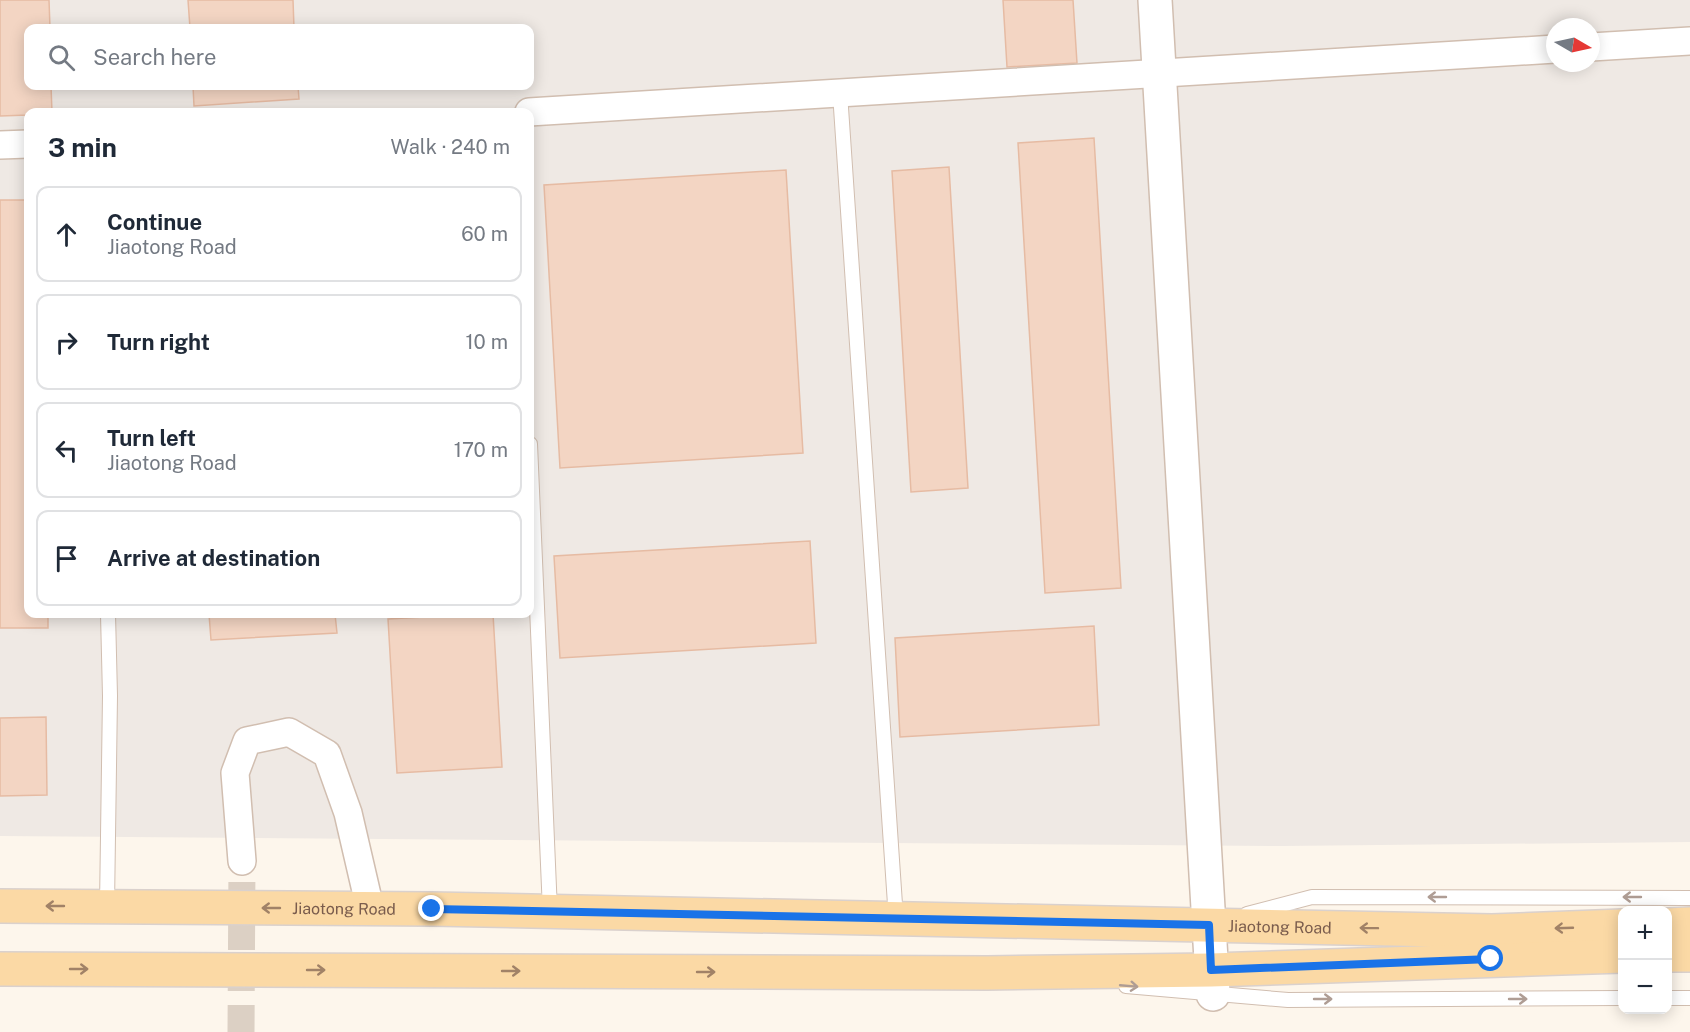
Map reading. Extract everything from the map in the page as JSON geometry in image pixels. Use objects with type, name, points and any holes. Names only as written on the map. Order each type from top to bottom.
[{"type":"main road","name":"Jiaotong Road","points":[[0,906],[550,911],[1492,931],[1618,926]]},
{"type":"main road","points":[[1672,924],[1690,924]]},
{"type":"main road","points":[[1672,955],[1690,955]]},
{"type":"main road","points":[[0,969],[987,973],[1212,982],[1491,959],[1618,956]]},
{"type":"street","points":[[1155,0],[1212,982]]},
{"type":"street","points":[[1600,46],[1690,41]]},
{"type":"street","points":[[534,112],[1546,50]]},
{"type":"street","points":[[0,145],[24,144]]},
{"type":"street","points":[[242,861],[235,773],[247,741],[289,732],[327,754],[348,813],[370,908]]},
{"type":"lane","points":[[840,93],[896,918]]},
{"type":"lane","points":[[534,537],[550,911]]},
{"type":"lane","points":[[107,906],[110,696],[108,618]]},
{"type":"lane","points":[[1209,925],[1312,897],[1690,898]]},
{"type":"lane","points":[[1212,982],[1288,1000],[1618,998]]},
{"type":"lane","points":[[1672,998],[1690,998]]},
{"type":"shaded area","points":[[0,0],[1690,0],[1690,842],[1282,846],[0,836]]},
{"type":"building","points":[[0,0],[49,0],[50,24],[24,24],[24,90],[51,90],[52,108],[24,108],[24,115],[0,116]]},
{"type":"building","points":[[188,0],[293,0],[294,24],[190,24]]},
{"type":"building","points":[[1003,0],[1073,0],[1077,63],[1007,67]]},
{"type":"building","points":[[193,90],[298,90],[299,99],[194,106]]},
{"type":"building","points":[[1094,138],[1121,588],[1045,593],[1018,143]]},
{"type":"building","points":[[949,167],[968,488],[911,492],[892,171]]},
{"type":"building","points":[[786,170],[803,453],[560,468],[544,185]]},
{"type":"building","points":[[0,200],[24,200],[24,618],[48,618],[48,628],[0,628]]},
{"type":"building","points":[[810,541],[816,643],[560,658],[554,556]]},
{"type":"building","points":[[209,618],[335,618],[337,633],[211,640]]},
{"type":"building","points":[[493,618],[502,767],[397,773],[388,619]]},
{"type":"building","points":[[1094,626],[1099,725],[900,737],[895,638]]},
{"type":"building","points":[[46,717],[47,795],[0,796],[0,718]]},
{"type":"tunnel","points":[[241,1032],[242,861]]},
{"type":"route","points":[[432,909],[1209,925],[1211,970],[1491,959]]}]
